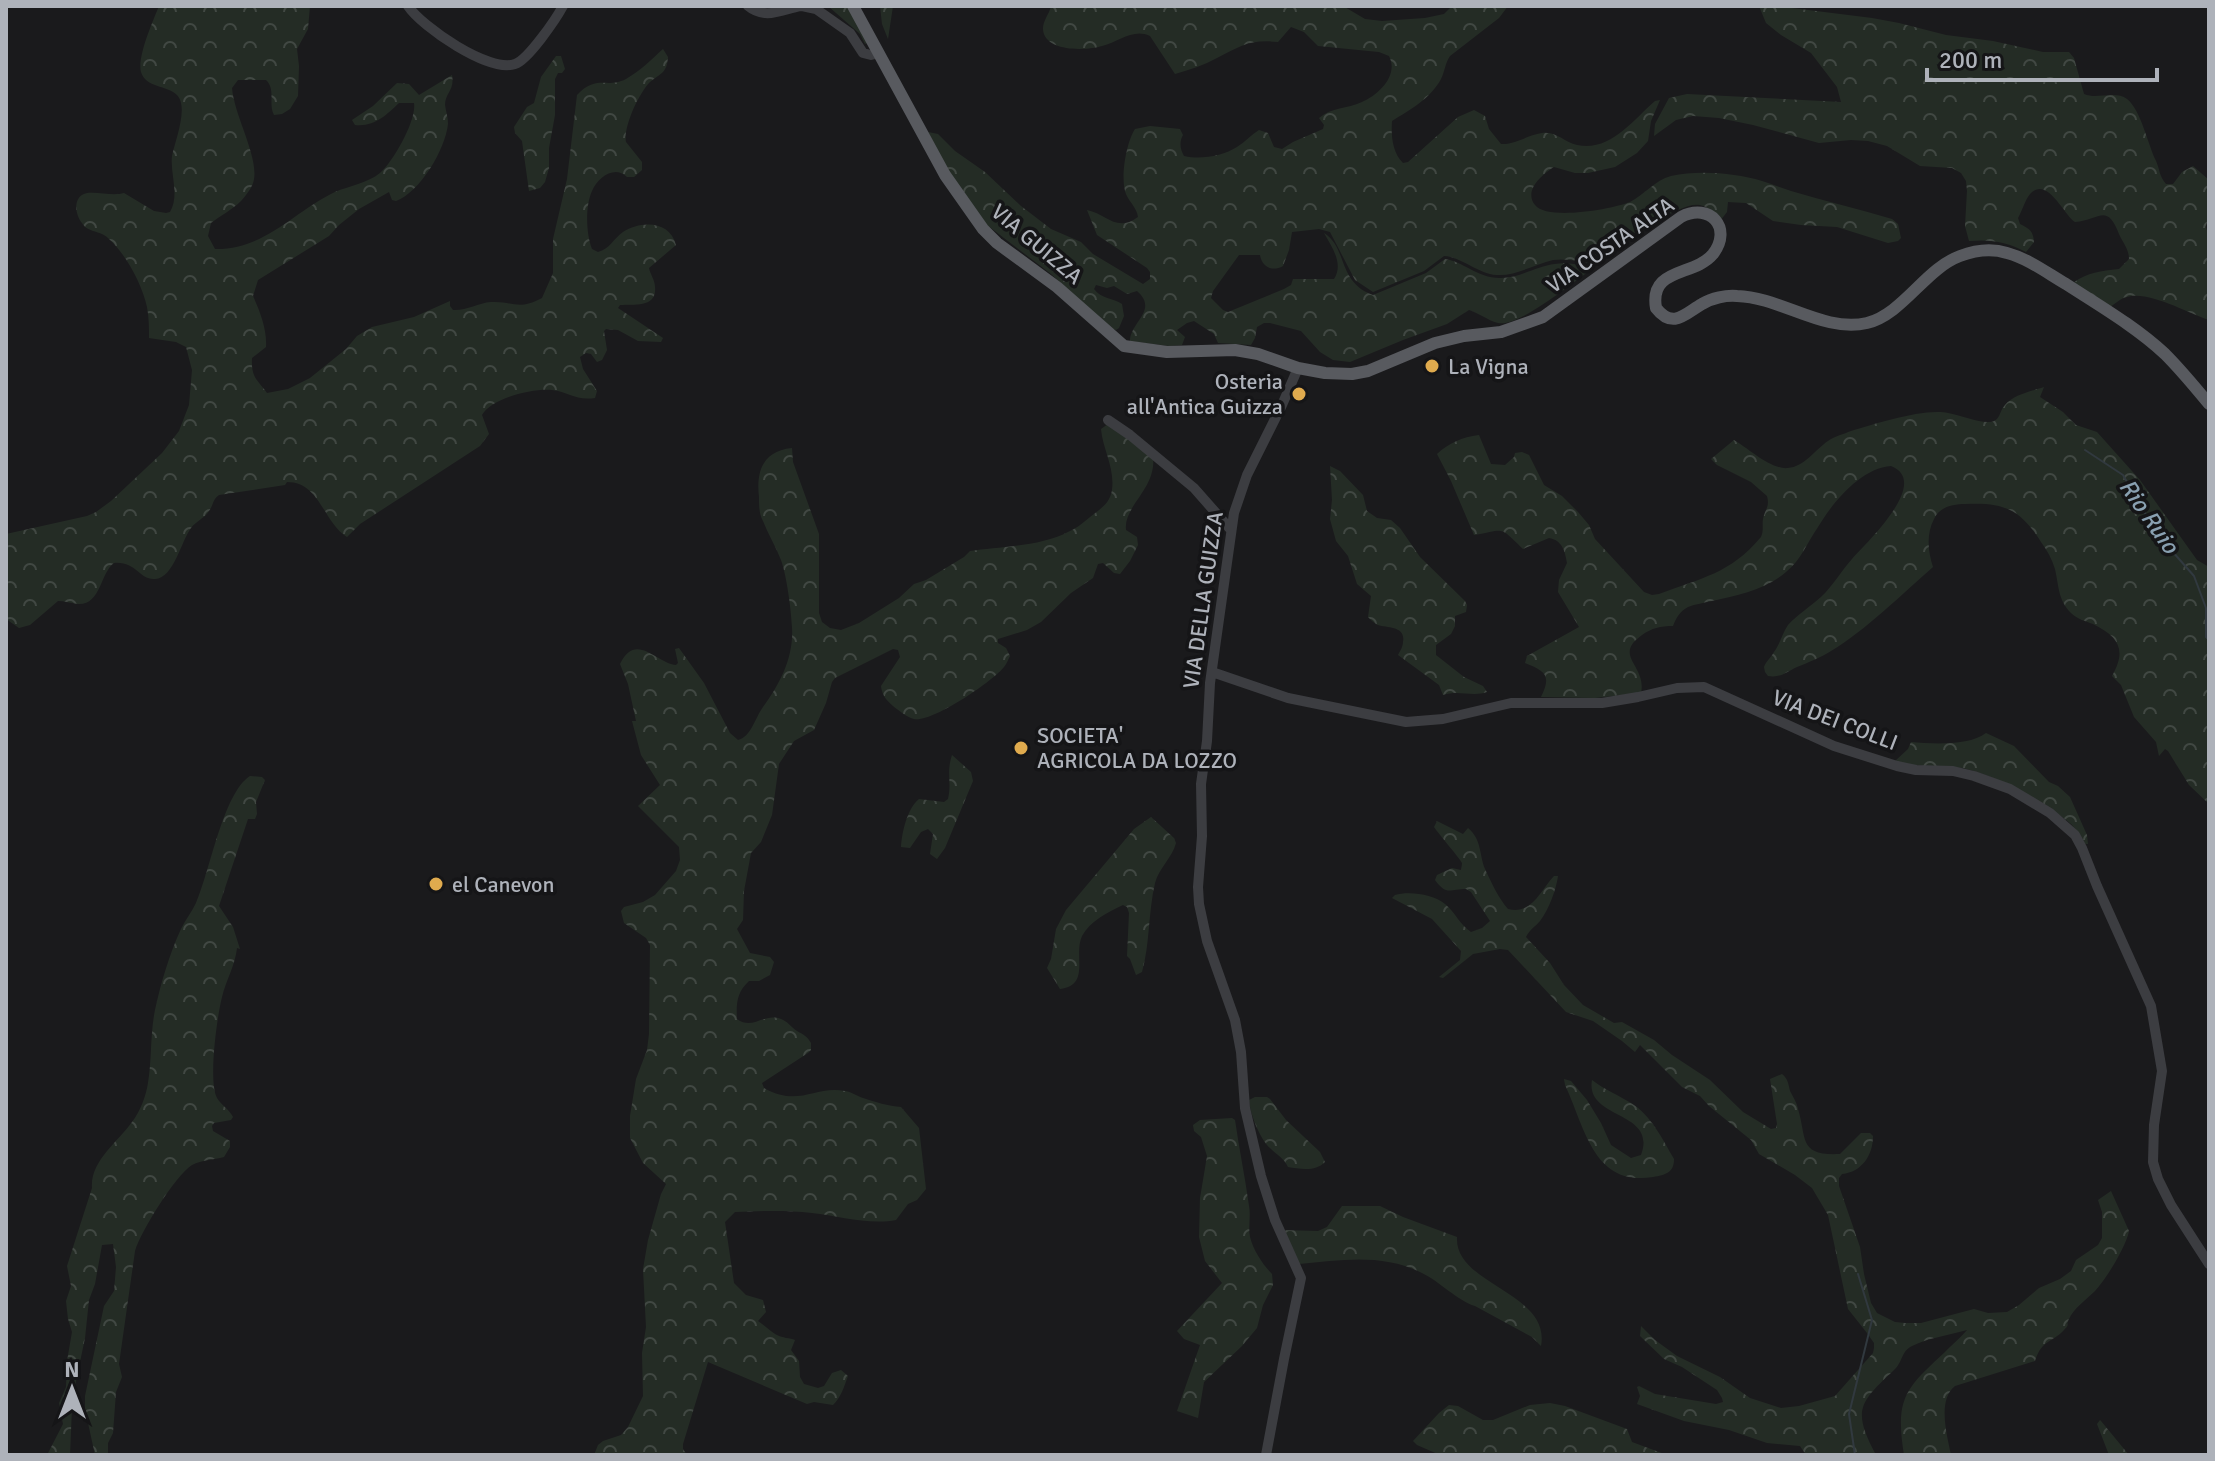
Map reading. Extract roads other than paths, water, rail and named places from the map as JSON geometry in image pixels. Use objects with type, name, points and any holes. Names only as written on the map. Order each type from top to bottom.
[{"type":"main road","name":"VIA GUIZZA","points":[[853,6],[945,175],[983,229],[997,243],[1057,287],[1124,346],[1167,352],[1235,350],[1258,354],[1298,368]]},
{"type":"main road","name":"VIA COSTA ALTA","points":[[1298,368],[1340,374],[1368,371],[1450,339],[1501,332],[1523,325],[1543,317],[1681,217],[1700,212],[1717,220],[1720,238],[1710,257],[1669,277],[1658,286],[1655,292],[1656,308],[1668,318],[1687,315],[1702,304],[1725,296],[1736,296],[1761,300],[1839,323],[1868,322],[1888,312],[1948,261],[1973,252],[1992,250],[2027,260],[2109,312],[2164,354],[2209,404]]},
{"type":"street","points":[[408,6],[415,17],[475,57],[506,65],[520,62],[563,6]]},
{"type":"street","points":[[748,6],[768,14],[801,6],[816,9],[850,33],[863,53],[879,53]]},
{"type":"street","name":"VIA DELLA GUIZZA","points":[[1266,1455],[1301,1278],[1275,1220],[1261,1176],[1245,1108],[1235,1020],[1207,941],[1199,904],[1198,872],[1203,828],[1201,784],[1212,672],[1234,513],[1247,475],[1298,368]]},
{"type":"street","points":[[1108,420],[1194,488],[1231,530]]},
{"type":"street","name":"VIA DEI COLLI","points":[[1212,672],[1288,698],[1406,722],[1453,717],[1511,703],[1602,703],[1677,688],[1704,687],[1834,746],[1897,766],[1953,771],[2010,789],[2050,813],[2075,835],[2151,1006],[2162,1071],[2152,1145],[2155,1171],[2171,1205],[2209,1264]]},
{"type":"waterway","name":"Rio Ruio","points":[[2085,450],[2123,475],[2157,534],[2194,576],[2206,608],[2206,637],[2209,640]]},
{"type":"waterway","points":[[1855,1455],[1849,1414],[1872,1320],[1858,1274]]},
{"type":"place","name":"La Vigna","points":[[1432,366]]},
{"type":"place","name":"Osteria all'Antica Guizza","points":[[1299,394]]},
{"type":"place","name":"SOCIETA' AGRICOLA DA LOZZO","points":[[1021,748]]},
{"type":"place","name":"el Canevon","points":[[436,884]]}]
